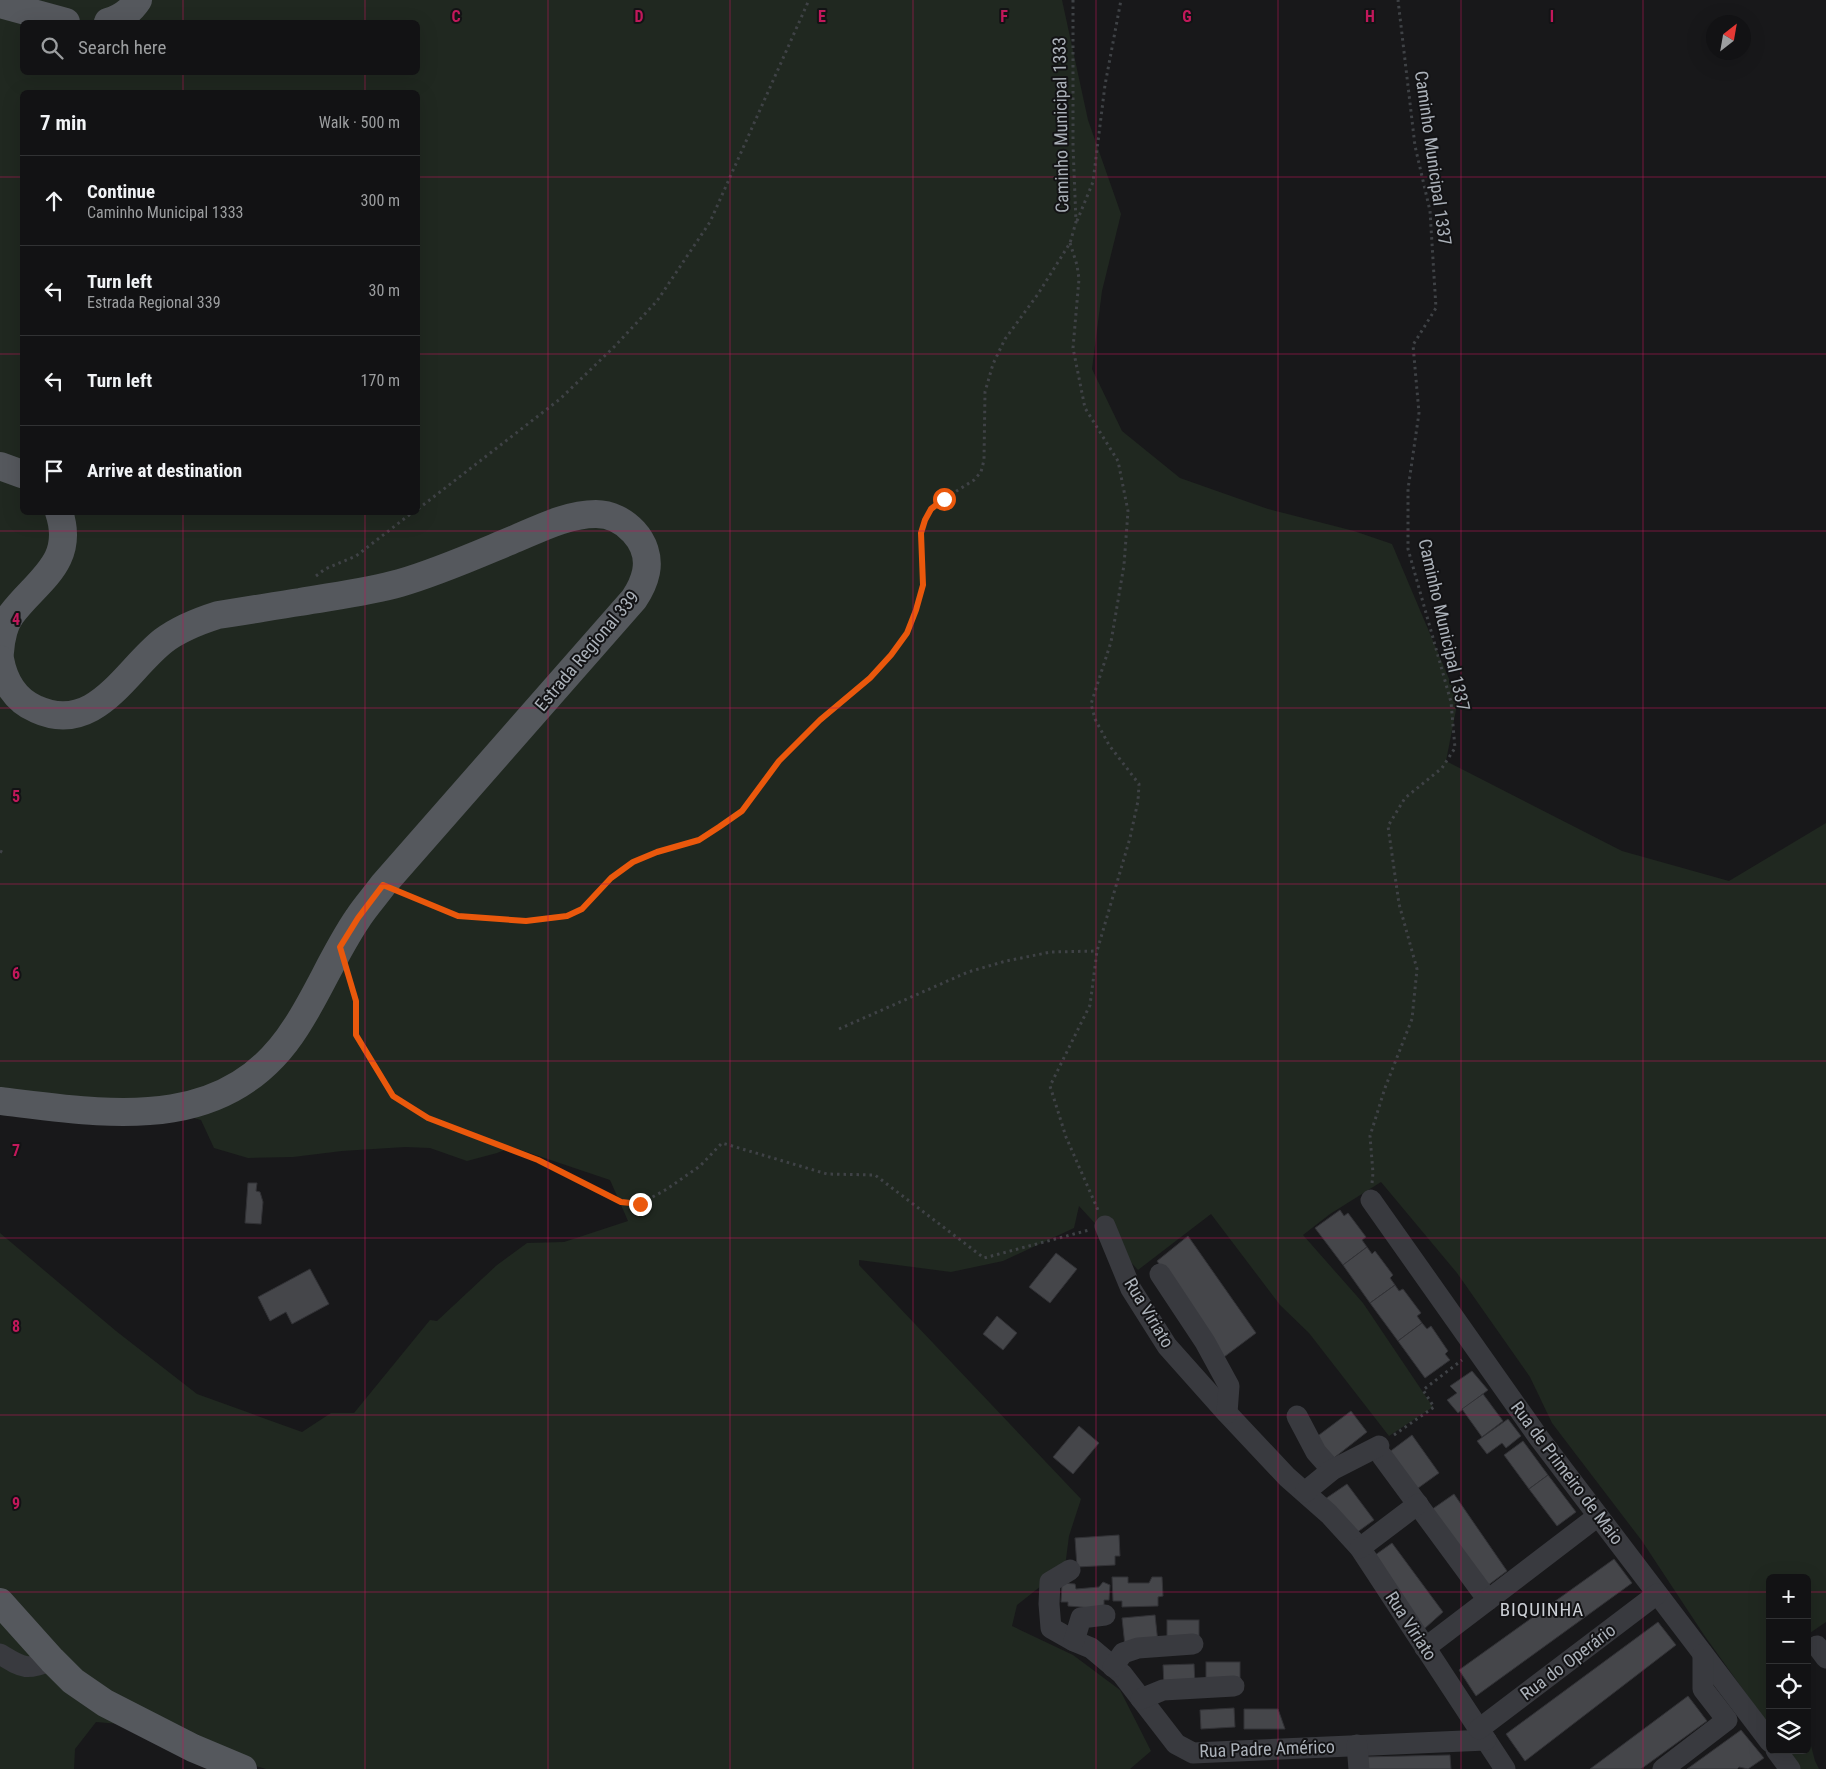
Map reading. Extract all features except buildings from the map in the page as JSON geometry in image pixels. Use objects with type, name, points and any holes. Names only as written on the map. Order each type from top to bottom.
[{"type":"main road","points":[[113,20],[123,16],[138,0]]},
{"type":"main road","points":[[0,4],[59,20]]},
{"type":"main road","points":[[0,466],[20,473]]},
{"type":"main road","name":"Estrada Regional 339","points":[[0,659],[3,676],[22,701],[45,713],[75,714],[88,710],[105,699],[148,653],[165,640],[196,622],[218,616],[364,592],[400,583],[438,570],[559,521],[581,515],[597,514],[622,520],[633,530],[641,542],[646,556],[647,570],[643,584],[634,599],[383,885],[358,918],[340,947],[297,1026],[284,1044],[261,1068],[216,1097],[177,1109],[139,1113],[113,1112],[0,1101]]},
{"type":"main road","points":[[0,652],[1,637],[10,616],[44,580],[61,552],[64,538],[60,515]]},
{"type":"main road","points":[[0,1602],[73,1681],[105,1703],[192,1748],[243,1769]]},
{"type":"street","name":"Rua de Primeiro de Maio","points":[[1371,1200],[1539,1438],[1766,1737]]},
{"type":"street","name":"Rua Viriato","points":[[1105,1226],[1131,1289],[1167,1346],[1287,1477],[1329,1514],[1360,1548],[1505,1769]]},
{"type":"street","name":"Rua Viriato","points":[[1160,1274],[1205,1342],[1229,1386],[1227,1413]]},
{"type":"street","points":[[1297,1416],[1316,1452],[1332,1470]]},
{"type":"street","points":[[1305,1492],[1332,1470],[1381,1451],[1488,1600]]},
{"type":"street","points":[[1360,1548],[1418,1504]]},
{"type":"street","points":[[1425,1648],[1598,1516]]},
{"type":"street","name":"Rua Padre Américo","points":[[1070,1570],[1050,1582],[1051,1628],[1091,1648],[1122,1674],[1176,1744],[1193,1753],[1357,1745],[1482,1735]]},
{"type":"street","name":"Rua do Operário","points":[[1482,1735],[1658,1594]]},
{"type":"street","points":[[1074,1641],[1081,1618],[1105,1615]]},
{"type":"street","points":[[1113,1667],[1123,1653],[1138,1648],[1193,1644]]},
{"type":"street","points":[[0,1654],[18,1665],[31,1668],[52,1660]]},
{"type":"street","points":[[1662,1769],[1727,1720],[1703,1689],[1703,1654]]},
{"type":"street","points":[[1140,1699],[1163,1690],[1234,1686]]},
{"type":"street","name":"Rua Padre Américo","points":[[1357,1745],[1359,1769]]},
{"type":"street","points":[[1779,1754],[1790,1769]]},
{"type":"path","points":[[420,507],[560,399],[615,346],[657,301],[710,222],[809,0]]},
{"type":"path","name":"Caminho Municipal 1333","points":[[383,885],[458,916],[526,921],[567,916],[582,909],[611,878],[633,862],[657,852],[699,840],[742,811],[779,761],[820,720],[870,678],[891,655],[907,633],[923,585],[921,533],[925,520],[931,509],[974,480],[981,472],[984,460],[985,392],[993,364],[1005,339],[1038,294],[1070,243],[1076,222],[1073,146],[1073,0]]},
{"type":"path","points":[[1076,222],[1094,182],[1105,85],[1121,0]]},
{"type":"path","name":"Caminho Municipal 1337","points":[[1371,1200],[1373,1174],[1370,1136],[1385,1088],[1412,1018],[1417,969],[1399,904],[1388,826],[1405,798],[1442,768],[1455,748],[1452,702],[1408,549],[1408,489],[1420,413],[1414,345],[1436,308],[1430,211],[1415,146],[1398,0]]},
{"type":"path","points":[[340,947],[356,1001],[356,1035],[393,1096],[428,1118],[538,1160],[621,1202],[640,1204],[667,1189],[700,1166],[722,1143],[827,1174],[875,1175],[984,1258],[1105,1226],[1066,1137],[1050,1086],[1090,1005],[1098,951],[1130,838],[1138,802],[1139,784],[1109,745],[1095,719],[1091,704],[1111,642],[1124,565],[1128,511],[1118,461],[1085,408],[1073,348],[1078,279],[1077,264],[1070,243]]},
{"type":"path","points":[[300,602],[306,586],[325,568],[356,556],[409,515]]},
{"type":"path","points":[[839,1029],[968,972],[1006,961],[1051,952],[1098,951]]},
{"type":"path","points":[[1381,1451],[1434,1407],[1423,1390],[1477,1349]]},
{"type":"shaded area","points":[[0,0],[1062,0],[1088,120],[1121,214],[1102,291],[1092,369],[1122,431],[1180,478],[1268,509],[1354,531],[1392,544],[1458,700],[1446,761],[1622,851],[1729,881],[1826,823],[1826,1622],[1811,1632],[1811,1574],[1766,1574],[1766,1721],[1704,1635],[1642,1541],[1552,1423],[1530,1377],[1457,1273],[1381,1182],[1330,1214],[1303,1235],[1363,1303],[1433,1407],[1389,1436],[1309,1333],[1280,1305],[1211,1214],[1138,1270],[1079,1206],[1074,1228],[1003,1261],[951,1272],[859,1260],[859,1265],[1081,1499],[1069,1536],[1065,1567],[1017,1605],[1012,1626],[1073,1655],[1120,1690],[1151,1751],[1130,1769],[266,1769],[168,1740],[143,1726],[96,1722],[75,1749],[74,1769],[0,1769],[0,1233],[116,1331],[197,1394],[302,1432],[331,1413],[354,1413],[430,1320],[437,1321],[497,1265],[527,1243],[564,1242],[628,1221],[610,1180],[512,1147],[467,1161],[430,1148],[405,1147],[342,1151],[293,1157],[248,1158],[214,1148],[201,1120],[183,1115],[0,1100]]},
{"type":"shaded area","points":[[1811,1746],[1819,1769],[1800,1769],[1789,1754],[1811,1754]]},
{"type":"district","name":"BIQUINHA","points":[[1542,1609]]},
{"type":"route","points":[[640,1204],[621,1202],[577,1178],[538,1160],[428,1118],[393,1096],[356,1035],[356,1001],[340,947],[358,918],[383,885],[458,916],[526,921],[567,916],[582,909],[611,878],[633,862],[657,852],[699,840],[742,811],[779,761],[820,720],[870,678],[891,655],[907,633],[923,585],[921,533],[931,509],[944,499]]}]
